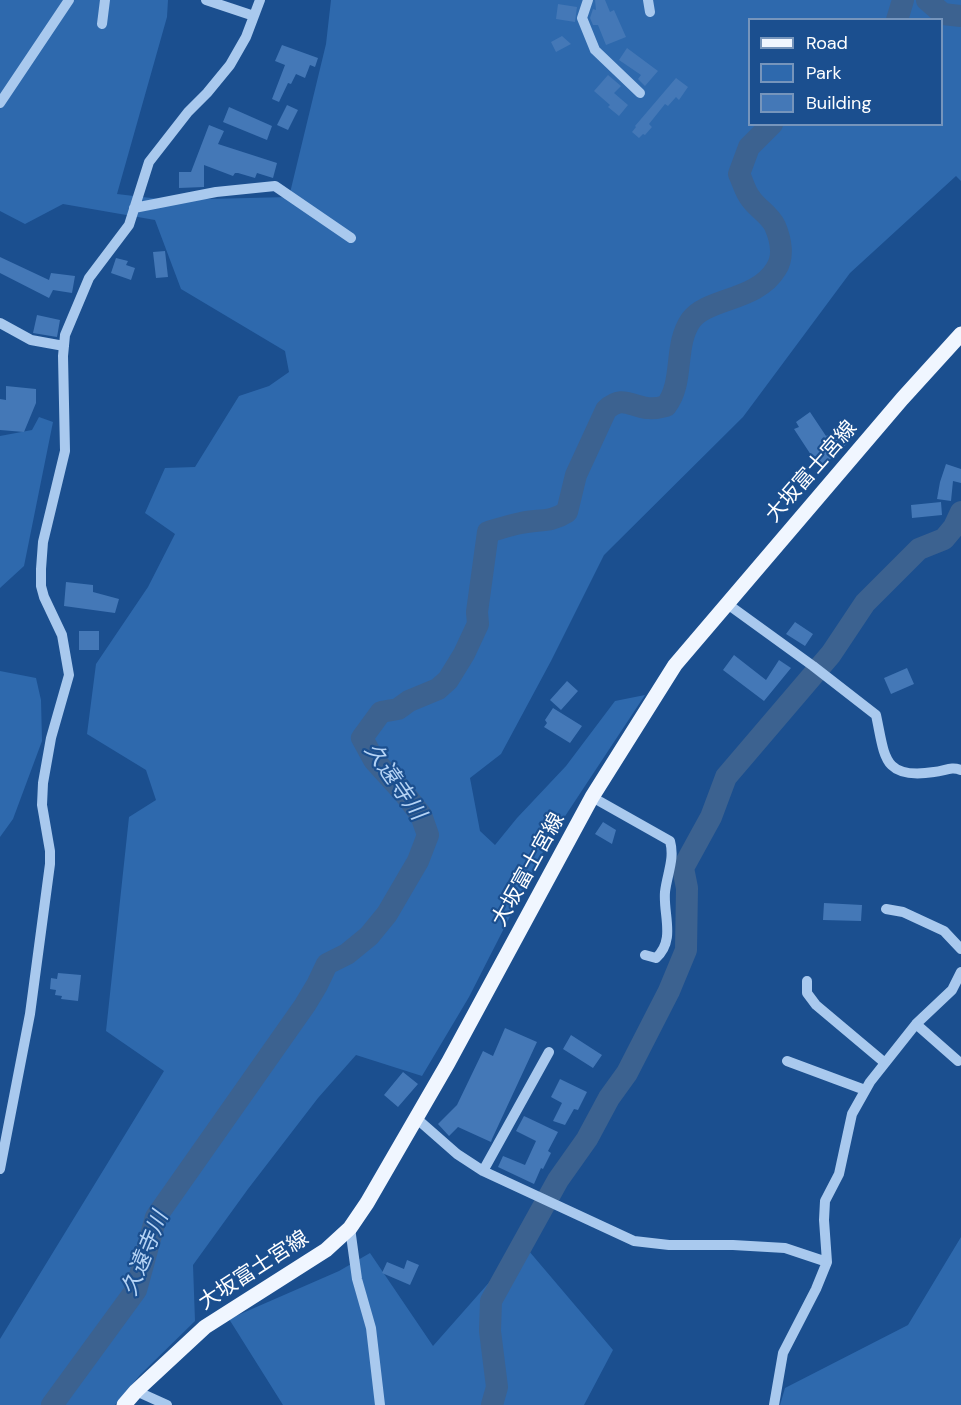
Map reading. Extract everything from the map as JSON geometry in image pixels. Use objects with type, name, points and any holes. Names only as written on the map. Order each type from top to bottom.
[{"type":"main road","name":"大坂富士宮線","points":[[124,1405],[205,1327],[326,1250],[350,1228],[417,1118],[592,797],[675,665],[726,603],[961,334]]},
{"type":"street","points":[[0,103],[69,0]]},
{"type":"street","points":[[102,24],[105,0]]},
{"type":"street","points":[[207,0],[254,16]]},
{"type":"street","points":[[0,1169],[30,1014],[50,864],[42,805],[43,783],[51,738],[69,675],[62,635],[41,586],[43,543],[64,451],[64,346],[73,315],[89,278],[129,225],[149,162],[230,64],[246,38],[261,0]]},
{"type":"street","points":[[588,0],[582,18],[595,50],[640,93]]},
{"type":"street","points":[[134,208],[216,192],[275,186],[351,238]]},
{"type":"street","points":[[0,323],[31,340],[64,346]]},
{"type":"street","points":[[726,603],[813,666],[876,716],[885,757],[891,766],[900,772],[912,774],[935,772],[954,767],[961,770]]},
{"type":"street","points":[[592,797],[670,841],[673,853],[665,892],[665,913],[669,924],[667,938],[662,953],[656,958],[645,955]]},
{"type":"street","points":[[886,909],[903,912],[944,931],[961,950]]},
{"type":"street","points":[[774,1405],[783,1353],[816,1289],[827,1262],[825,1201],[840,1174],[852,1114],[865,1090],[885,1062],[916,1024],[952,990],[961,972]]},
{"type":"street","points":[[807,981],[807,993],[816,1005],[885,1062]]},
{"type":"street","points":[[916,1024],[958,1061]]},
{"type":"street","points":[[483,1172],[549,1052]]},
{"type":"street","points":[[787,1061],[865,1090]]},
{"type":"street","points":[[417,1118],[457,1154],[483,1172],[634,1241],[669,1245],[785,1248],[827,1262]]},
{"type":"street","points":[[350,1228],[357,1279],[371,1328],[380,1405]]},
{"type":"street","points":[[136,1391],[167,1405]]},
{"type":"green space","points":[[0,0],[168,0],[167,17],[117,194],[168,200],[289,197],[326,44],[331,0],[961,0],[961,181],[956,176],[850,273],[743,417],[604,555],[501,754],[470,778],[480,831],[495,845],[566,766],[615,701],[645,695],[548,842],[469,997],[422,1076],[356,1055],[318,1098],[193,1265],[195,1321],[140,1375],[115,1405],[0,1405],[0,1339],[164,1071],[106,1031],[129,817],[156,800],[146,770],[87,734],[96,664],[148,587],[175,534],[145,513],[165,468],[195,467],[239,396],[269,386],[289,372],[285,351],[181,289],[155,220],[63,204],[25,224],[0,211]]},
{"type":"green space","points":[[39,417],[53,422],[24,566],[0,588],[0,436],[32,430]]},
{"type":"green space","points":[[0,671],[36,678],[41,700],[42,741],[13,819],[0,837]]},
{"type":"green space","points":[[961,1237],[961,1405],[780,1405],[785,1388],[908,1325]]},
{"type":"green space","points":[[523,1244],[613,1350],[584,1405],[283,1405],[229,1319],[339,1271],[370,1253],[433,1346]]},
{"type":"building","points":[[595,0],[605,0],[610,12],[614,10],[626,37],[606,45],[598,25],[593,25],[590,18],[593,9],[596,10]]},
{"type":"building","points":[[558,4],[577,7],[575,22],[556,19]]},
{"type":"building","points":[[562,36],[571,44],[556,52],[551,42]]},
{"type":"building","points":[[282,45],[318,58],[315,67],[310,65],[305,78],[296,74],[291,84],[288,83],[279,102],[272,99],[285,65],[275,61]]},
{"type":"building","points":[[627,48],[658,71],[645,86],[638,79],[641,75],[619,60]]},
{"type":"building","points":[[608,75],[621,86],[614,93],[628,105],[619,116],[594,91]]},
{"type":"building","points":[[676,78],[688,87],[679,100],[676,97],[668,106],[665,104],[649,124],[652,127],[639,138],[632,132],[635,126]]},
{"type":"building","points":[[287,105],[298,110],[288,130],[277,125]]},
{"type":"building","points":[[229,107],[272,126],[267,140],[223,122]]},
{"type":"building","points":[[209,125],[224,131],[218,144],[277,163],[273,178],[257,173],[255,178],[238,173],[233,176],[204,165],[204,187],[179,188],[179,172],[191,172]]},
{"type":"building","points":[[165,251],[168,277],[156,278],[153,252]]},
{"type":"building","points":[[0,257],[49,280],[51,273],[75,276],[72,293],[53,290],[49,298],[0,273]]},
{"type":"building","points":[[116,258],[128,261],[126,265],[135,268],[131,280],[111,273]]},
{"type":"building","points":[[37,315],[60,320],[57,337],[33,333]]},
{"type":"building","points":[[6,386],[36,389],[36,403],[24,432],[0,430],[0,399],[6,400]]},
{"type":"building","points":[[810,412],[831,440],[834,438],[837,440],[845,432],[852,439],[822,467],[813,458],[794,429],[799,427],[796,422]]},
{"type":"building","points":[[946,464],[961,469],[961,483],[953,481],[951,501],[937,499]]},
{"type":"building","points":[[941,502],[942,515],[912,518],[911,505]]},
{"type":"building","points":[[66,582],[93,585],[93,592],[119,599],[115,613],[64,606]]},
{"type":"building","points":[[795,622],[813,634],[805,646],[786,634]]},
{"type":"building","points":[[79,631],[99,631],[99,650],[79,650]]},
{"type":"building","points":[[734,655],[766,680],[779,660],[791,668],[764,701],[723,670]]},
{"type":"building","points":[[907,668],[914,684],[891,694],[884,678]]},
{"type":"building","points":[[567,681],[578,691],[561,710],[550,700]]},
{"type":"building","points":[[553,708],[582,726],[570,743],[544,727],[547,723],[545,720]]},
{"type":"building","points":[[603,822],[616,830],[612,844],[595,834]]},
{"type":"building","points":[[824,903],[862,905],[861,921],[823,920]]},
{"type":"building","points":[[58,973],[81,975],[78,1001],[61,999],[62,996],[55,995],[56,990],[50,989],[51,978],[57,979]]},
{"type":"building","points":[[505,1028],[537,1042],[491,1142],[458,1127],[449,1136],[438,1124],[457,1105],[483,1051],[493,1056]]},
{"type":"building","points":[[571,1035],[602,1055],[593,1068],[563,1049]]},
{"type":"building","points":[[403,1072],[418,1084],[398,1107],[384,1095]]},
{"type":"building","points":[[560,1079],[587,1092],[578,1110],[574,1109],[565,1125],[553,1121],[562,1103],[551,1097]]},
{"type":"building","points":[[524,1116],[558,1132],[548,1151],[551,1153],[534,1184],[498,1167],[503,1156],[525,1165],[536,1141],[516,1131]]},
{"type":"building","points":[[407,1260],[419,1265],[410,1285],[382,1273],[387,1262],[404,1269]]},
{"type":"waterway","name":"久遠寺川","points":[[898,18],[903,0]]},
{"type":"waterway","name":"久遠寺川","points":[[927,0],[943,14],[961,16]]},
{"type":"waterway","name":"久遠寺川","points":[[52,1405],[136,1290],[156,1217],[305,1005],[327,964],[347,954],[369,936],[387,914],[418,861],[428,835],[421,815],[374,760],[362,738],[381,712],[398,709],[409,701],[438,689],[448,680],[464,654],[478,624],[477,612],[488,532],[517,524],[550,519],[567,512],[576,475],[606,410],[622,402],[649,408],[666,406],[675,386],[682,341],[691,320],[708,307],[757,287],[768,279],[779,264],[780,243],[775,226],[749,196],[739,174],[749,147],[770,126]]},
{"type":"waterway","points":[[492,1405],[497,1387],[490,1331],[491,1301],[558,1180],[587,1139],[609,1098],[627,1073],[669,991],[686,950],[687,888],[683,868],[711,817],[726,777],[831,654],[865,603],[919,549],[944,539],[954,527],[961,512]]}]
